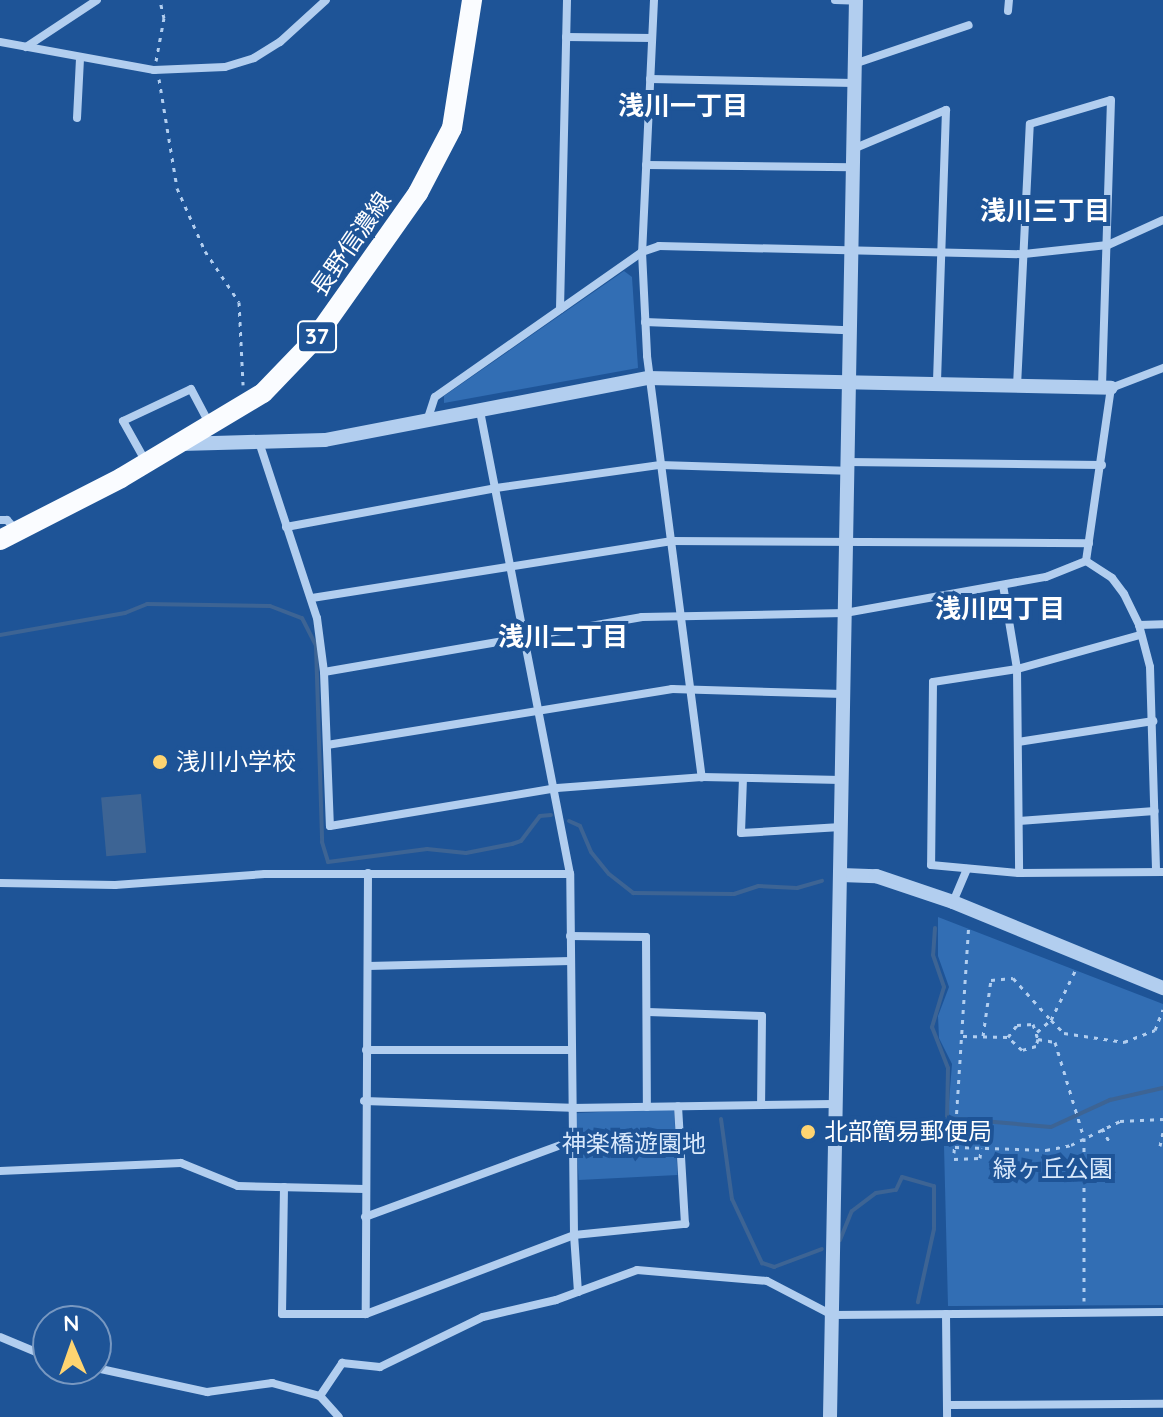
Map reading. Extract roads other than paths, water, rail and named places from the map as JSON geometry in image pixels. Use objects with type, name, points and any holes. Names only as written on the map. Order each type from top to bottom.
[{"type":"main road","name":"長野信濃線","points":[[5,531],[146,463],[263,393],[314,340],[418,193],[452,128],[472,0]]},
{"type":"street","points":[[26,47],[97,0]]},
{"type":"street","points":[[0,42],[80,59],[154,70],[225,67],[254,58],[313,17],[326,0]]},
{"type":"street","points":[[560,309],[567,0]]},
{"type":"street","points":[[654,0],[642,252],[648,378],[702,777]]},
{"type":"street","points":[[830,1417],[848,330],[858,0],[835,0]]},
{"type":"street","points":[[1008,11],[1009,0]]},
{"type":"street","points":[[854,64],[969,25]]},
{"type":"street","points":[[566,37],[652,38]]},
{"type":"street","points":[[77,118],[80,59]]},
{"type":"street","points":[[650,79],[854,83]]},
{"type":"street","points":[[1017,386],[1030,124],[1111,100],[1107,388],[1102,465],[1086,561]]},
{"type":"street","points":[[852,149],[946,110],[937,384]]},
{"type":"street","points":[[646,165],[852,167]]},
{"type":"street","points":[[427,422],[435,397],[642,252],[659,246],[1024,254],[1108,245],[1163,220]]},
{"type":"street","points":[[645,322],[848,330]]},
{"type":"street","points":[[180,444],[257,439],[325,440],[648,378],[1107,388],[1163,368]]},
{"type":"street","points":[[146,463],[123,421],[191,389],[210,425]]},
{"type":"street","points":[[480,412],[557,788],[570,874],[571,1108],[578,1292]]},
{"type":"street","points":[[257,439],[312,598],[324,672],[330,826],[557,788],[702,777],[841,780]]},
{"type":"street","points":[[286,527],[496,488],[660,465],[1102,465]]},
{"type":"street","points":[[312,598],[511,563],[670,541],[846,545],[1089,543]]},
{"type":"street","points":[[324,672],[526,635],[680,614],[845,613],[1003,585],[1086,561],[1112,578],[1139,625],[1150,667],[1160,872],[1019,873],[931,865],[933,682],[1017,669],[1140,635]]},
{"type":"street","points":[[1003,585],[1017,669],[1019,873]]},
{"type":"street","points":[[1139,625],[1163,624]]},
{"type":"street","points":[[327,745],[541,709],[690,691],[843,694]]},
{"type":"street","points":[[1018,742],[1153,721]]},
{"type":"street","points":[[743,778],[741,833],[841,827]]},
{"type":"street","points":[[1019,821],[1155,811]]},
{"type":"street","points":[[953,902],[967,869]]},
{"type":"street","points":[[0,883],[115,885],[368,873],[570,874]]},
{"type":"street","points":[[366,1314],[364,1101],[368,873]]},
{"type":"street","points":[[841,875],[876,876],[953,902],[1163,988]]},
{"type":"street","points":[[570,936],[646,937],[647,1107]]},
{"type":"street","points":[[368,966],[571,961]]},
{"type":"street","points":[[648,1012],[762,1016],[761,1105]]},
{"type":"street","points":[[366,1050],[571,1050]]},
{"type":"street","points":[[364,1101],[571,1108],[833,1104]]},
{"type":"street","points":[[284,1187],[282,1314],[366,1314],[574,1235],[685,1224],[678,1106]]},
{"type":"street","points":[[365,1217],[572,1141]]},
{"type":"street","points":[[0,1171],[181,1163],[238,1186],[365,1189]]},
{"type":"street","points":[[320,1396],[342,1363],[380,1367],[483,1317],[578,1292],[637,1270],[767,1281],[832,1315],[1163,1312]]},
{"type":"street","points":[[946,1314],[947,1417]]},
{"type":"street","points":[[0,1337],[32,1350]]},
{"type":"street","points":[[112,1371],[207,1392],[272,1383],[320,1396],[339,1417]]},
{"type":"street","points":[[948,1405],[1163,1404]]},
{"type":"waterway","points":[[0,635],[125,613],[147,604],[270,606],[302,618],[316,646],[322,842],[328,862],[427,849],[466,853],[512,844],[521,841],[540,816],[551,815]]},
{"type":"waterway","points":[[569,821],[580,826],[591,852],[609,874],[633,893],[734,894],[758,886],[797,888],[822,881]]},
{"type":"waterway","points":[[935,928],[933,955],[944,987],[932,1027],[948,1068],[947,1118],[1051,1127],[1110,1100],[1163,1088]]},
{"type":"waterway","points":[[721,1119],[732,1199],[762,1263],[774,1267],[822,1249]]},
{"type":"waterway","points":[[840,1240],[852,1211],[876,1193],[896,1190],[902,1177],[934,1186],[934,1229],[918,1302]]},
{"type":"place","name":"浅川小学校","points":[[160,762]]},
{"type":"place","name":"北部簡易郵便局","points":[[808,1132]]},
{"type":"district","name":"浅川一丁目","points":[[683,106]]},
{"type":"district","name":"浅川三丁目","points":[[1045,211]]},
{"type":"district","name":"浅川四丁目","points":[[1000,609]]},
{"type":"district","name":"浅川二丁目","points":[[563,637]]},
{"type":"park label","name":"神楽橋遊園地","points":[[634,1144]]},
{"type":"park label","name":"緑ヶ丘公園","points":[[1053,1169]]}]
